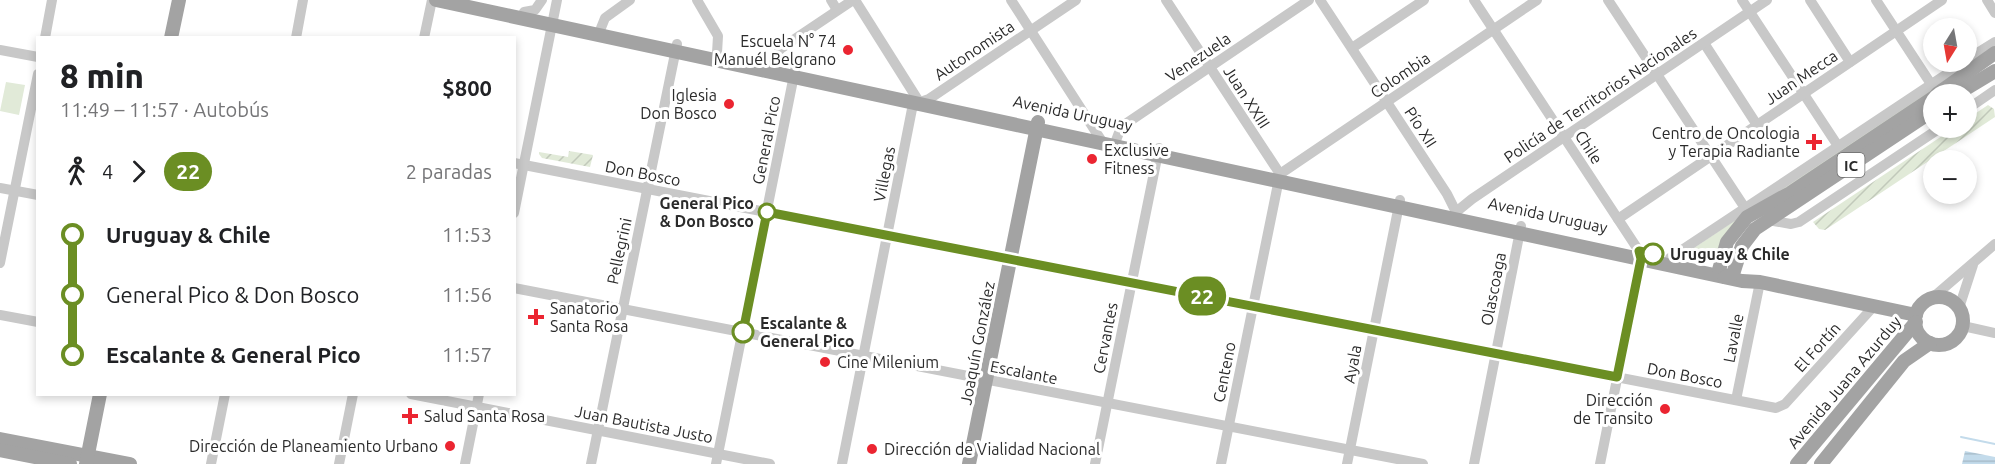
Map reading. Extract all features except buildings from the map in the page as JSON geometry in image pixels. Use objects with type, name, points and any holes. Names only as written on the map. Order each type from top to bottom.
[{"type":"main road","points":[[171,36],[179,0]]},
{"type":"main road","points":[[434,0],[553,10]]},
{"type":"main road","points":[[470,0],[524,12],[553,10]]},
{"type":"main road","name":"Avenida Uruguay","points":[[553,10],[601,28],[676,48],[717,53],[773,65],[794,73]]},
{"type":"main road","name":"Avenida Uruguay","points":[[553,10],[700,57],[794,73],[920,99],[1455,216],[1726,272]]},
{"type":"main road","points":[[700,57],[714,57],[717,53]]},
{"type":"main road","name":"IC","points":[[1947,84],[1995,53]]},
{"type":"main road","points":[[1974,84],[1995,71]]},
{"type":"main road","name":"IC","points":[[1726,272],[1727,242],[1747,217],[1790,193],[1923,100]]},
{"type":"main road","name":"IC","points":[[1726,272],[1745,241],[1768,220],[1923,117]]},
{"type":"main road","name":"Joaquín González","points":[[969,464],[1037,126]]},
{"type":"main road","name":"Avenida Uruguay","points":[[1640,255],[1670,258],[1760,282],[1874,306],[1916,318]]},
{"type":"main road","points":[[1931,299],[1947,299],[1959,308],[1963,326]]},
{"type":"main road","name":"Avenida Juana Azurduy","points":[[1797,464],[1916,318],[1922,305],[1931,299]]},
{"type":"main road","name":"Avenida Juana Azurduy","points":[[1916,318],[1921,336],[1930,343],[1941,345],[1952,341],[1963,326]]},
{"type":"main road","name":"Avenida Juana Azurduy","points":[[1821,464],[1904,361],[1930,343]]},
{"type":"main road","points":[[87,460],[100,396]]},
{"type":"main road","points":[[0,439],[87,460],[130,464]]},
{"type":"main road","points":[[0,450],[70,464]]},
{"type":"street","points":[[45,36],[52,0]]},
{"type":"street","points":[[296,36],[303,0]]},
{"type":"street","points":[[425,36],[434,0]]},
{"type":"street","points":[[524,12],[535,10],[542,0]]},
{"type":"street","points":[[601,28],[605,18],[630,0]]},
{"type":"street","points":[[697,0],[718,36],[717,53]]},
{"type":"street","points":[[831,0],[837,10]]},
{"type":"street","points":[[773,65],[780,49],[854,0],[920,99]]},
{"type":"street","points":[[1011,0],[1107,141]]},
{"type":"street","name":"Autonomista","points":[[920,99],[1076,0]]},
{"type":"street","name":"Juan XXIII","points":[[1166,0],[1279,178]]},
{"type":"street","name":"Venezuela","points":[[1107,141],[1120,127],[1309,0]]},
{"type":"street","name":"Pío XII","points":[[1320,0],[1387,102],[1455,216]]},
{"type":"street","points":[[1352,48],[1424,0]]},
{"type":"street","name":"Chile","points":[[1474,0],[1640,255]]},
{"type":"street","name":"Colombia","points":[[1279,178],[1537,0]]},
{"type":"street","points":[[1608,0],[1745,208]]},
{"type":"street","points":[[1742,0],[1838,146]]},
{"type":"street","name":"Policía de Territorios Nacionales","points":[[1455,216],[1564,137],[1767,0]]},
{"type":"street","points":[[1810,0],[1850,62]]},
{"type":"street","points":[[1876,0],[1929,84]]},
{"type":"street","name":"Juan Mecca","points":[[1618,219],[1942,0]]},
{"type":"street","points":[[1987,0],[1995,13]]},
{"type":"street","points":[[516,193],[519,164],[553,10]]},
{"type":"street","points":[[1977,54],[1995,42]]},
{"type":"street","points":[[1704,43],[1757,126]]},
{"type":"street","name":"Pellegrini","points":[[591,464],[676,48]]},
{"type":"street","points":[[0,50],[36,57]]},
{"type":"street","points":[[1942,84],[1955,72]]},
{"type":"street","name":"General Pico","points":[[717,459],[794,73]]},
{"type":"street","points":[[0,264],[36,84]]},
{"type":"street","points":[[1977,102],[1995,90]]},
{"type":"street","points":[[1670,258],[1838,146],[1923,98]]},
{"type":"street","name":"Villegas","points":[[842,464],[912,110],[920,99]]},
{"type":"street","points":[[1768,220],[1791,224],[1799,222],[1925,138]]},
{"type":"street","name":"Cervantes","points":[[1095,464],[1158,152]]},
{"type":"street","name":"Don Bosco","points":[[519,164],[1781,407]]},
{"type":"street","name":"Centeno","points":[[1221,464],[1279,178]]},
{"type":"street","points":[[0,188],[36,195]]},
{"type":"street","name":"Ayala","points":[[1347,464],[1399,203]]},
{"type":"street","name":"Olascoaga","points":[[1474,464],[1521,229]]},
{"type":"street","name":"Avenida Juana Azurduy","points":[[1931,299],[1973,265],[1995,243]]},
{"type":"street","points":[[1600,464],[1640,255]]},
{"type":"street","name":"Avenida Juana Azurduy","points":[[1959,308],[1973,265]]},
{"type":"street","name":"Lavalle","points":[[1736,400],[1760,282]]},
{"type":"street","name":"Escalante","points":[[516,288],[1422,464]]},
{"type":"street","name":"El Fortín","points":[[1781,407],[1874,306]]},
{"type":"street","points":[[0,315],[36,322]]},
{"type":"street","points":[[1963,326],[1995,333]]},
{"type":"street","points":[[212,464],[225,396]]},
{"type":"street","points":[[339,464],[353,396]]},
{"type":"street","name":"Juan Bautista Justo","points":[[421,396],[598,431],[717,459],[770,464]]},
{"type":"street","points":[[465,464],[478,396]]},
{"type":"green space","points":[[1994,46],[1977,63],[1977,57]]},
{"type":"green space","points":[[1955,72],[1963,72],[1945,84],[1938,84]]},
{"type":"green space","points":[[6,82],[25,85],[19,115],[0,111]]},
{"type":"green space","points":[[1923,94],[1923,98],[1753,209],[1716,260],[1692,255],[1691,250]]},
{"type":"green space","points":[[1988,105],[1994,109],[1995,117],[1977,129],[1977,112]]},
{"type":"green space","points":[[1939,138],[1963,138],[1945,150],[1923,150],[1923,165],[1825,230],[1819,229],[1813,222]]},
{"type":"green space","points":[[569,151],[593,155],[590,167],[542,158],[539,154],[539,152],[568,157]]},
{"type":"water","points":[[1965,451],[1995,457],[1995,464],[1962,464]]},
{"type":"waterway","points":[[1961,437],[1995,444]]},
{"type":"bus line","name":"22","points":[[743,332],[767,212],[1617,377],[1641,259],[1639,251],[1653,254]]},
{"type":"place","name":"Escuela N° 74 Manuél Belgrano","points":[[848,50]]},
{"type":"place","name":"Iglesia Don Bosco","points":[[729,104]]},
{"type":"place","name":"Centro de Oncologia y Terapia Radiante","points":[[1814,142]]},
{"type":"place","name":"Exclusive Fitness","points":[[1092,159]]},
{"type":"place","name":"General Pico & Don Bosco","points":[[767,212]]},
{"type":"place","name":"Uruguay & Chile","points":[[1653,254]]},
{"type":"place","name":"Sanatorio Santa Rosa","points":[[536,317]]},
{"type":"place","name":"Escalante & General Pico","points":[[743,332]]},
{"type":"place","name":"Cine Milenium","points":[[825,362]]},
{"type":"place","name":"Dirección de Transito","points":[[1665,409]]},
{"type":"place","name":"Salud Santa Rosa","points":[[410,416]]},
{"type":"place","name":"Dirección de Planeamiento Urbano","points":[[450,446]]},
{"type":"place","name":"Dirección de Vialidad Nacional","points":[[872,449]]}]
